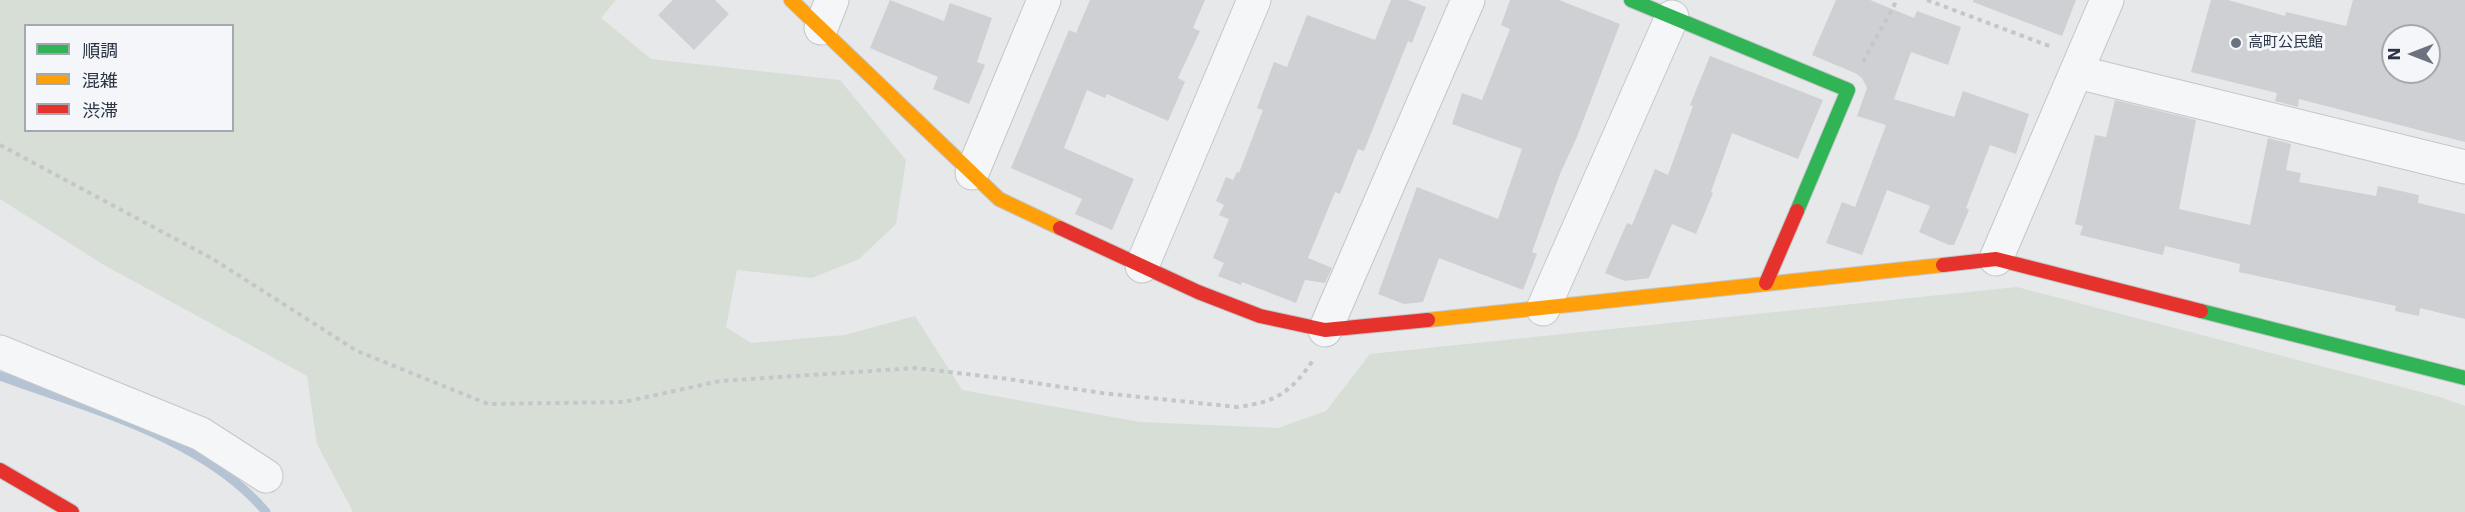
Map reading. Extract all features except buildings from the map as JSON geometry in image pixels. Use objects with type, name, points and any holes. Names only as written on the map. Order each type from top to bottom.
[{"type":"street","points":[[791,0],[826,14],[972,173],[999,199],[1198,292],[1260,316],[1325,330],[1543,309],[1996,259],[2465,378]]},
{"type":"street","points":[[972,173],[1044,0]]},
{"type":"street","points":[[1142,266],[1254,0]]},
{"type":"street","points":[[1325,330],[1468,0]]},
{"type":"street","points":[[1631,0],[1848,90],[1766,283]]},
{"type":"street","points":[[1996,259],[2107,0]]},
{"type":"street","points":[[1543,309],[1672,17]]},
{"type":"street","points":[[2077,72],[2465,167]]},
{"type":"street","points":[[0,352],[201,434],[266,476]]},
{"type":"street","points":[[0,470],[72,512]]},
{"type":"path","points":[[1848,90],[1897,0]]},
{"type":"path","points":[[1927,0],[2065,52],[2077,72]]},
{"type":"path","points":[[0,145],[213,259],[357,351],[488,404],[624,402],[720,381],[916,368],[1102,393],[1237,407],[1259,404],[1283,394],[1314,360],[1325,330]]},
{"type":"shaded area","points":[[0,0],[616,0],[601,18],[651,59],[840,80],[906,160],[896,224],[859,259],[812,278],[737,270],[726,327],[751,343],[844,335],[915,316],[962,390],[1140,422],[1278,428],[1326,411],[1370,354],[2017,287],[2440,397],[2465,406],[2465,512],[353,512],[317,444],[307,376],[104,265],[0,199]]},
{"type":"waterway","points":[[0,376],[107,414],[178,445],[210,464],[240,486],[266,512]]},
{"type":"traffic: fast","points":[[1631,0],[1848,90],[1797,211]]},
{"type":"traffic: fast","points":[[2201,311],[2465,378]]},
{"type":"traffic: slow","points":[[791,0],[999,199],[1060,228]]},
{"type":"traffic: slow","points":[[1428,320],[1943,265]]},
{"type":"traffic: jam","points":[[1766,283],[1797,211]]},
{"type":"traffic: jam","points":[[1060,228],[1198,292],[1260,316],[1325,330],[1428,320]]},
{"type":"traffic: jam","points":[[1943,265],[1996,259],[2201,311]]},
{"type":"traffic: jam","points":[[0,470],[72,512]]},
{"type":"place","name":"高町公民館","points":[[2236,43]]}]
